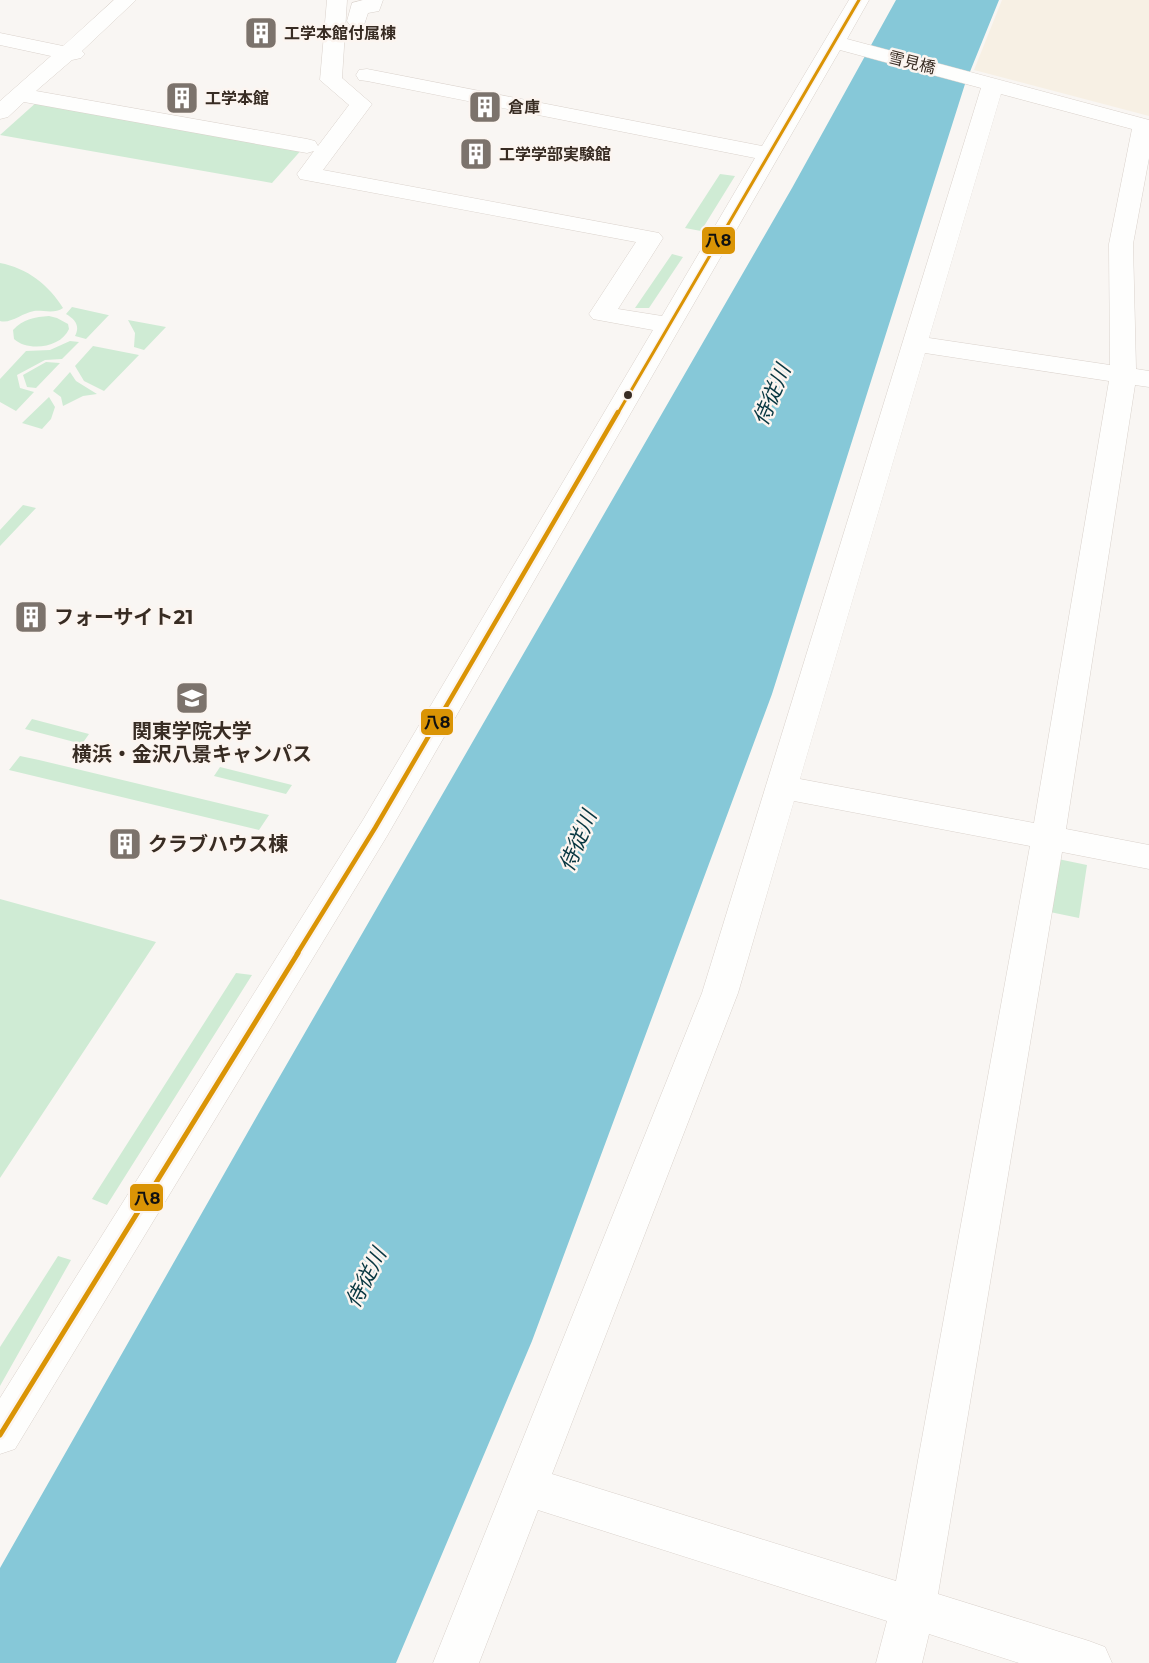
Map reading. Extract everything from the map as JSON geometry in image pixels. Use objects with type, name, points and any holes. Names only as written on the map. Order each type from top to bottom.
[{"type":"street","points":[[0,112],[70,54],[126,0]]},
{"type":"street","points":[[337,0],[331,80],[361,104],[309,174],[651,238],[602,314],[668,325]]},
{"type":"street","points":[[357,21],[359,7],[372,6],[373,0]]},
{"type":"street","points":[[0,1435],[375,828],[768,154],[847,46],[858,0]]},
{"type":"street","points":[[0,39],[70,54]]},
{"type":"street","name":"雪見橋","points":[[847,46],[1147,126]]},
{"type":"street","points":[[367,75],[768,154]]},
{"type":"street","points":[[456,1663],[720,993],[915,344],[979,80]]},
{"type":"street","points":[[20,95],[308,146]]},
{"type":"street","points":[[899,1663],[913,1608],[1048,839],[1136,377],[1130,246],[1147,126]]},
{"type":"street","points":[[915,344],[1136,377]]},
{"type":"street","points":[[782,787],[1149,857]]},
{"type":"street","points":[[526,1486],[1089,1663]]},
{"type":"shaded area","points":[[1002,0],[1149,0],[1149,116],[974,70]]},
{"type":"green space","points":[[38,101],[304,147],[272,183],[0,135]]},
{"type":"green space","points":[[720,174],[735,176],[701,231],[685,228]]},
{"type":"green space","points":[[672,254],[683,257],[649,308],[635,308]]},
{"type":"green space","points":[[0,263],[28,273],[51,292],[63,308],[53,311],[34,311],[8,321],[0,321]]},
{"type":"green space","points":[[72,307],[109,315],[86,339],[75,336],[76,324],[66,314]]},
{"type":"green space","points":[[49,316],[68,324],[69,329],[59,340],[52,344],[35,347],[27,346],[14,339],[13,330],[21,323]]},
{"type":"green space","points":[[128,320],[166,327],[144,350],[134,347],[135,333]]},
{"type":"green space","points":[[70,341],[79,342],[62,359],[45,360],[17,375],[20,388],[34,392],[16,411],[0,402],[0,379],[26,351],[50,350]]},
{"type":"green space","points":[[93,346],[139,355],[104,391],[84,381],[75,366]]},
{"type":"green space","points":[[46,362],[60,363],[36,388],[27,387],[23,375]]},
{"type":"green space","points":[[70,372],[76,381],[97,394],[83,396],[63,406],[61,397],[53,391]]},
{"type":"green space","points":[[49,397],[55,407],[51,419],[42,429],[22,423]]},
{"type":"green space","points":[[23,505],[36,508],[0,546],[0,530]]},
{"type":"green space","points":[[32,719],[89,734],[82,744],[25,729]]},
{"type":"green space","points":[[20,756],[269,815],[259,830],[9,770]]},
{"type":"green space","points":[[220,767],[292,785],[286,794],[214,776]]},
{"type":"green space","points":[[1058,859],[1087,865],[1079,918],[1050,912]]},
{"type":"green space","points":[[0,899],[156,942],[0,1178]]},
{"type":"green space","points":[[236,973],[252,975],[107,1205],[92,1199]]},
{"type":"green space","points":[[58,1256],[71,1260],[0,1386],[0,1347]]},
{"type":"water","name":"侍従川","points":[[896,0],[999,0],[965,84],[772,694],[532,1341],[396,1663],[0,1663],[0,1568],[265,1102],[792,188]]},
{"type":"transit line","name":"八8","points":[[0,1435],[375,828],[859,0]]},
{"type":"place","name":"工学本館付属棟","points":[[261,33]]},
{"type":"place","name":"工学本館","points":[[182,98]]},
{"type":"place","name":"倉庫","points":[[485,107]]},
{"type":"place","name":"工学学部実験館","points":[[476,154]]},
{"type":"place","name":"フォーサイト21","points":[[31,617]]},
{"type":"place","name":"関東学院大学 横浜・金沢八景キャンパス","points":[[192,698]]},
{"type":"place","name":"クラブハウス棟","points":[[125,844]]}]
